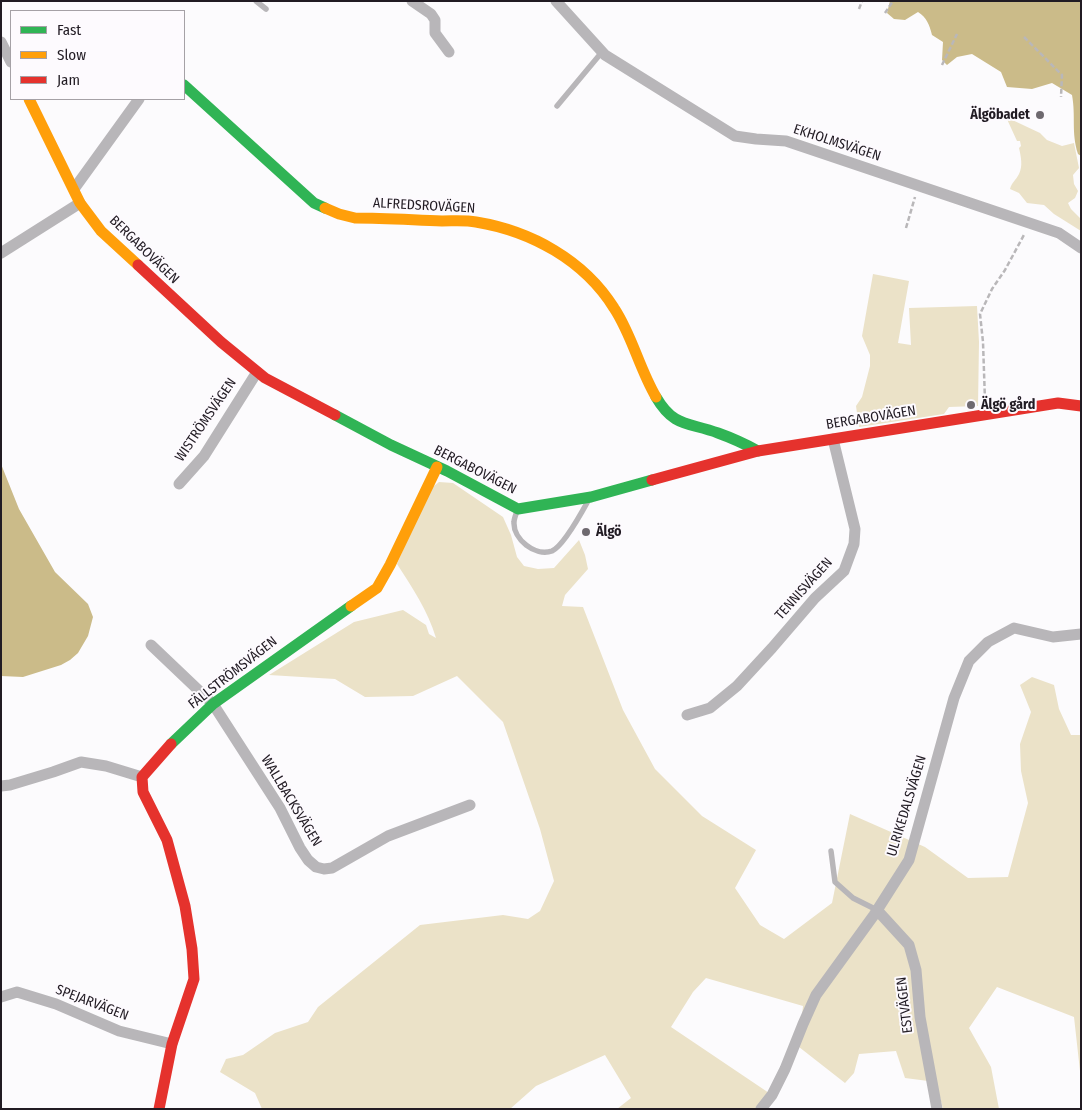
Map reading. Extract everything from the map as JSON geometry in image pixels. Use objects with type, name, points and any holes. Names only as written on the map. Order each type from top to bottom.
[{"type":"street","points":[[412,1],[431,14],[435,20],[435,33],[449,52]]},
{"type":"street","name":"EKHOLMSVÄGEN","points":[[556,1],[602,52],[734,136],[786,141],[1059,233],[1081,248]]},
{"type":"street","points":[[1,42],[10,60]]},
{"type":"street","name":"ALFREDSROVÄGEN","points":[[185,86],[314,203],[355,218],[476,222],[522,234],[560,252],[582,269],[615,308],[660,405],[674,419],[688,426],[705,428],[729,436],[758,451]]},
{"type":"street","name":"BERGABOVÄGEN","points":[[30,100],[80,203],[101,231],[221,342],[264,378],[518,509],[590,497],[758,451],[1058,403],[1081,406]]},
{"type":"street","points":[[74,189],[138,100]]},
{"type":"street","points":[[1,253],[80,203]]},
{"type":"street","name":"WISTRÖMSVÄGEN","points":[[179,484],[204,456],[257,372]]},
{"type":"street","name":"TENNISVÄGEN","points":[[687,715],[710,708],[737,686],[815,598],[844,570],[854,544],[855,529],[833,439]]},
{"type":"street","name":"FÄLLSTRÖMSVÄGEN","points":[[142,777],[166,748],[213,704],[377,588],[390,565],[437,466]]},
{"type":"street","name":"ULRIKEDALSVÄGEN","points":[[761,1109],[772,1094],[785,1069],[816,996],[877,910],[909,860],[954,698],[969,661],[988,642],[1014,628],[1053,637],[1081,634]]},
{"type":"street","name":"WALLBACKSVÄGEN","points":[[152,645],[213,704],[280,808],[300,848],[316,867],[332,868],[388,836],[470,805]]},
{"type":"street","points":[[1,786],[10,785],[81,762],[106,766],[142,777],[143,792],[167,840],[184,906],[192,949],[194,979],[172,1044],[159,1109]]},
{"type":"street","name":"ESTVÄGEN","points":[[877,910],[909,945],[916,970],[920,1017],[937,1109]]},
{"type":"street","name":"SPEJARVÄGEN","points":[[1,997],[17,992],[56,1004],[119,1031],[172,1044]]},
{"type":"lane","points":[[256,1],[266,9]]},
{"type":"lane","points":[[558,106],[602,52]]},
{"type":"lane","points":[[518,509],[514,522],[519,536],[529,548],[542,553],[553,550],[580,516],[590,497]]},
{"type":"lane","points":[[830,851],[835,882],[853,898],[877,910]]},
{"type":"path","points":[[859,9],[862,1]]},
{"type":"path","points":[[885,13],[893,1]]},
{"type":"path","points":[[942,65],[957,34]]},
{"type":"path","points":[[1024,37],[1062,75],[1061,98]]},
{"type":"path","points":[[906,228],[918,186]]},
{"type":"path","points":[[986,414],[980,314],[992,289],[1021,242],[1029,223]]},
{"type":"shaded area","points":[[890,1],[1081,1],[1081,156],[1078,154],[1076,146],[1072,95],[1052,83],[1032,89],[1007,87],[1001,72],[972,54],[957,57],[947,65],[942,60],[943,42],[932,35],[926,19],[918,12],[905,20],[894,19],[887,13]]},
{"type":"shaded area","points":[[1006,117],[1040,133],[1047,140],[1062,146],[1074,143],[1079,168],[1073,175],[1074,184],[1078,191],[1075,198],[1068,203],[1081,219],[1081,231],[1054,214],[1044,205],[1027,203],[1019,193],[1010,189],[1021,168],[1019,148],[1021,146]]},
{"type":"shaded area","points":[[873,274],[909,281],[898,343],[911,345],[909,308],[977,306],[979,342],[978,406],[949,407],[944,414],[859,427],[856,406],[862,397],[870,366],[870,355],[862,336]]},
{"type":"shaded area","points":[[1,464],[19,509],[55,572],[88,604],[93,617],[88,636],[78,653],[70,660],[61,665],[23,677],[1,676]]},
{"type":"shaded area","points":[[439,482],[453,483],[503,517],[511,535],[517,557],[524,566],[538,569],[554,568],[579,540],[588,569],[565,595],[562,606],[583,607],[623,710],[655,769],[702,816],[756,850],[735,888],[760,925],[784,939],[832,903],[850,814],[925,847],[968,878],[1008,877],[1028,803],[1021,771],[1020,744],[1031,712],[1020,685],[1032,677],[1054,685],[1059,709],[1071,735],[1081,735],[1081,1080],[1074,1017],[997,987],[969,1028],[991,1067],[999,1109],[943,1109],[936,1082],[905,1078],[896,1051],[859,1054],[854,1073],[845,1083],[799,1047],[803,1006],[706,978],[693,992],[671,1027],[769,1093],[755,1109],[617,1109],[631,1098],[605,1055],[536,1086],[510,1109],[262,1109],[255,1093],[220,1072],[226,1059],[243,1055],[275,1033],[308,1022],[318,1007],[420,925],[503,915],[528,919],[540,911],[554,881],[540,829],[503,722],[457,676],[413,696],[365,697],[335,679],[269,675],[354,622],[403,610],[426,625],[429,634],[436,638],[414,590],[397,564],[429,490]]},
{"type":"traffic: fast","points":[[185,86],[314,203],[325,208]]},
{"type":"traffic: fast","points":[[656,397],[669,414],[676,419],[723,435],[758,451]]},
{"type":"traffic: fast","points":[[335,415],[518,509],[591,497],[652,480]]},
{"type":"traffic: fast","points":[[171,744],[213,704],[351,606]]},
{"type":"traffic: slow","points":[[29,100],[80,203],[101,231],[138,265]]},
{"type":"traffic: slow","points":[[325,208],[355,218],[476,222],[517,232],[554,250],[588,276],[614,308],[626,329],[656,397]]},
{"type":"traffic: slow","points":[[351,606],[377,588],[437,467]]},
{"type":"traffic: jam","points":[[138,265],[221,342],[265,378],[335,415]]},
{"type":"traffic: jam","points":[[652,480],[758,451],[1058,403],[1081,406]]},
{"type":"traffic: jam","points":[[159,1109],[172,1044],[194,979],[192,949],[185,906],[167,840],[143,792],[142,777],[171,744]]},
{"type":"place","name":"Älgöbadet","points":[[1040,115]]},
{"type":"place","name":"Älgö gård","points":[[971,405]]},
{"type":"place","name":"Älgö","points":[[586,532]]}]
